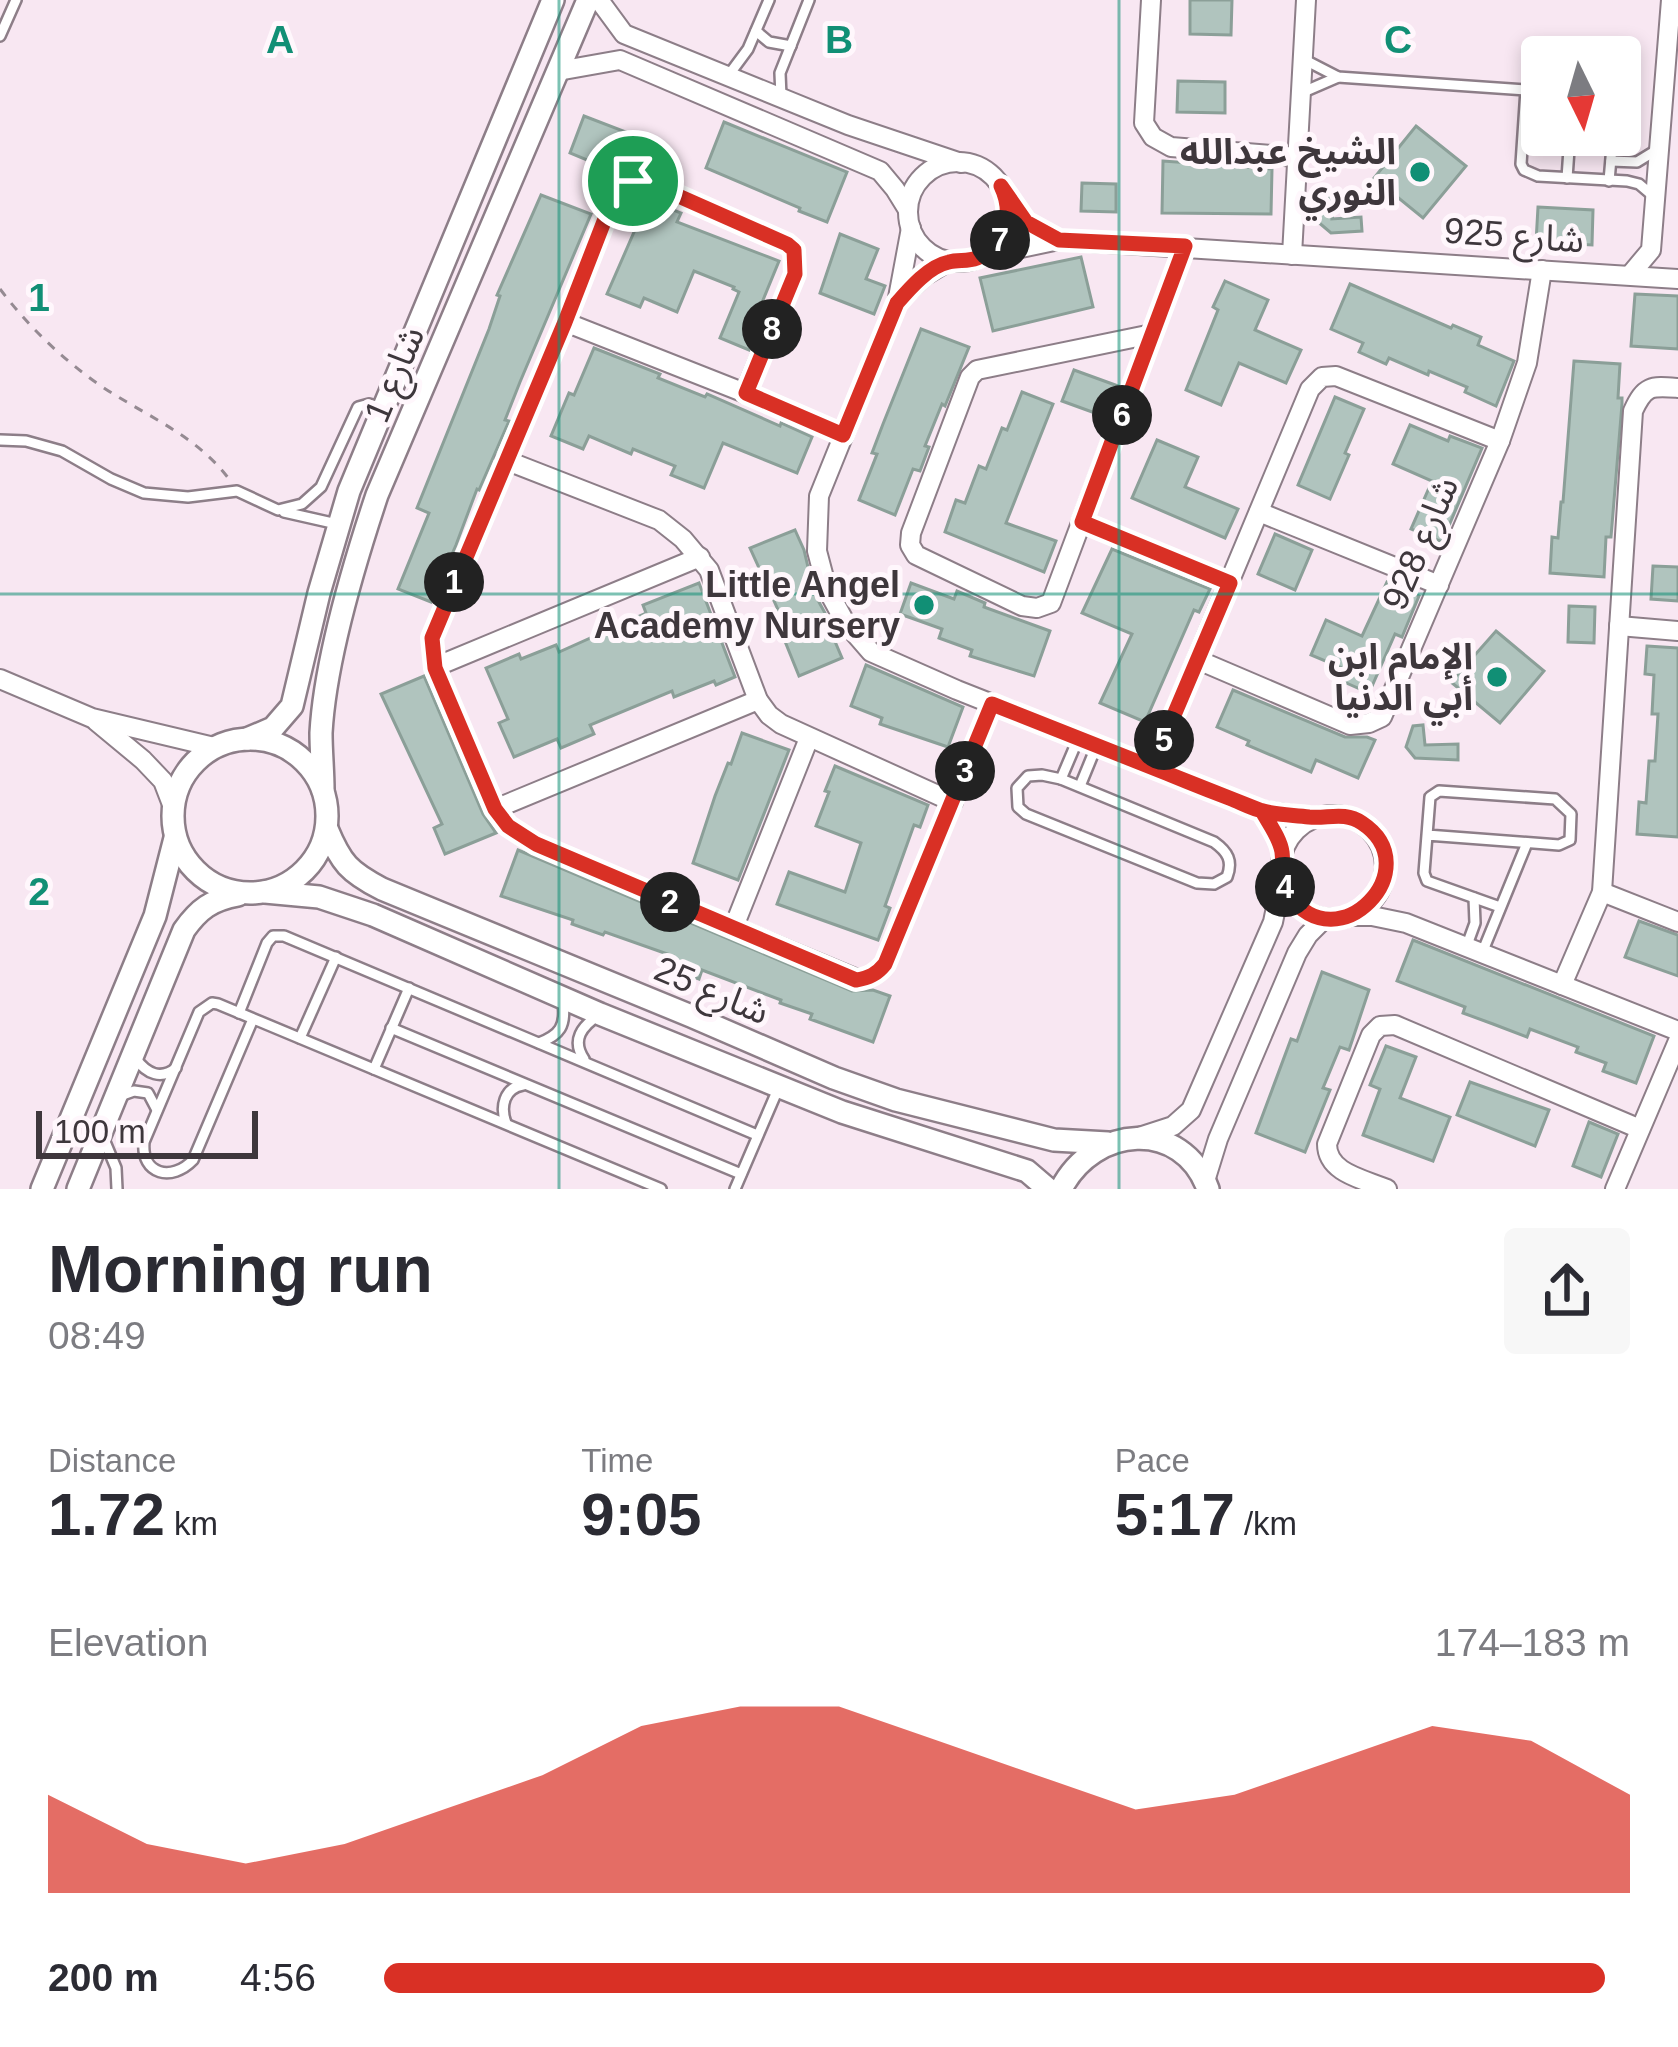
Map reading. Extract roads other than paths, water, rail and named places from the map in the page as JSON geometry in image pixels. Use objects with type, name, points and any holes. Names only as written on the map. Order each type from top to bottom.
[{"type":"street","name":"شارع 1","points":[[247,739],[273,728],[292,706],[338,524],[553,0]]},
{"type":"street","name":"شارع 1","points":[[323,790],[325,703],[377,495],[588,0]]},
{"type":"street","points":[[598,0],[624,34],[848,125],[984,170],[1026,222],[1059,240]]},
{"type":"street","points":[[1151,0],[1144,124],[1154,137],[1171,147],[1297,157]]},
{"type":"street","points":[[1292,255],[1306,0]]},
{"type":"street","points":[[1630,275],[1651,250],[1671,0]]},
{"type":"street","points":[[558,71],[620,60],[880,171],[895,189],[926,250],[950,261],[982,256],[999,241],[1008,208],[1001,186]]},
{"type":"street","points":[[961,163],[929,172],[914,189],[897,303],[819,496],[817,551],[827,589],[845,622],[871,652],[1262,811],[1315,818],[1340,815],[1363,824],[1379,842],[1384,878],[1406,923]]},
{"type":"street","points":[[746,393],[795,274],[794,250],[649,183],[633,181],[617,188],[432,638],[435,668],[495,809],[508,826],[536,844],[856,980],[872,976],[885,964],[992,704]]},
{"type":"street","name":"شارع 925","points":[[982,256],[1059,240],[1676,275]]},
{"type":"street","points":[[1152,334],[977,370],[970,377],[911,533],[916,554],[1022,606],[1051,603],[1082,522],[1185,246]]},
{"type":"street","points":[[1651,250],[1676,275]]},
{"type":"street","points":[[897,303],[924,277],[950,261]]},
{"type":"street","name":"شارع 928","points":[[1198,660],[1350,725],[1382,717],[1500,441],[1527,363],[1542,270]]},
{"type":"street","points":[[565,322],[843,435]]},
{"type":"street","points":[[1152,767],[1310,389],[1322,377],[1336,376],[1500,441]]},
{"type":"street","points":[[1562,985],[1602,892],[1633,411],[1640,395],[1652,386],[1678,388]]},
{"type":"street","points":[[387,397],[396,406],[417,404]]},
{"type":"street","points":[[505,460],[658,520],[683,538],[700,556],[717,589],[758,700],[769,716],[953,802]]},
{"type":"street","points":[[1259,512],[1439,585]]},
{"type":"street","points":[[1082,522],[1230,583]]},
{"type":"street","points":[[435,668],[700,556]]},
{"type":"street","points":[[1619,626],[1678,631]]},
{"type":"street","points":[[0,680],[92,718],[214,747]]},
{"type":"street","points":[[495,809],[758,700]]},
{"type":"street","points":[[92,718],[163,781],[186,860],[203,878],[224,889],[257,893]]},
{"type":"street","points":[[733,928],[809,738]]},
{"type":"street","points":[[78,1189],[166,970],[197,911],[213,901],[287,884],[320,851],[327,829],[323,790],[311,769],[294,752],[272,742],[247,739],[214,747],[180,783],[173,807]]},
{"type":"street","points":[[1135,1138],[1174,1126],[1190,1110],[1273,922],[1282,853],[1262,811]]},
{"type":"street","points":[[1282,853],[1294,832],[1315,818]]},
{"type":"street","name":"شارع 25","points":[[327,829],[338,857],[354,875],[382,889],[834,1078],[896,1100],[1054,1140],[1108,1143],[1135,1138]]},
{"type":"street","points":[[42,1189],[154,916],[176,838]]},
{"type":"street","points":[[1282,878],[1302,909],[1325,918],[1372,916],[1406,923],[1678,1031]]},
{"type":"street","points":[[1350,916],[1372,902],[1384,878]]},
{"type":"street","points":[[1602,892],[1678,922]]},
{"type":"street","name":"شارع 25","points":[[257,893],[319,897],[373,915],[780,1086],[894,1130],[1006,1162],[1027,1171],[1048,1189]]},
{"type":"street","points":[[1207,1185],[1218,1139],[1297,953],[1325,918]]},
{"type":"street","points":[[1387,1189],[1335,1166],[1326,1152],[1371,1035],[1380,1025],[1395,1025],[1640,1129]]},
{"type":"street","points":[[1615,1189],[1678,1041]]},
{"type":"street","points":[[1135,1138],[1176,1149],[1193,1163],[1207,1185]]},
{"type":"street","points":[[1061,1189],[1073,1168],[1108,1143]]},
{"type":"lane","points":[[0,36],[16,0]]},
{"type":"lane","points":[[728,76],[748,50],[769,0]]},
{"type":"lane","points":[[781,98],[780,73],[809,0]]},
{"type":"lane","points":[[756,32],[770,42],[790,46]]},
{"type":"lane","points":[[1303,59],[1338,77],[1521,90]]},
{"type":"lane","points":[[1301,93],[1338,77]]},
{"type":"lane","points":[[1611,161],[1637,162],[1659,147]]},
{"type":"lane","points":[[1522,156],[1524,170],[1538,176],[1639,184],[1655,200]]},
{"type":"lane","points":[[1567,178],[1569,156]]},
{"type":"lane","points":[[1609,181],[1611,156]]},
{"type":"lane","points":[[278,510],[302,504],[321,487],[358,407],[387,397]]},
{"type":"lane","points":[[0,440],[62,451],[144,493],[173,497],[237,491],[278,510],[338,524]]},
{"type":"lane","points":[[1061,779],[1087,742]]},
{"type":"lane","points":[[1080,786],[1087,742]]},
{"type":"lane","points":[[1028,776],[1061,779],[1214,842],[1229,857],[1227,878],[1214,884],[1198,883],[1025,814],[1018,807],[1017,788],[1028,776]]},
{"type":"lane","points":[[1427,835],[1559,845],[1570,840],[1573,818],[1569,809],[1549,797],[1439,791],[1430,797],[1427,835],[1424,873],[1427,881],[1500,908]]},
{"type":"lane","points":[[1474,950],[1500,908],[1527,843]]},
{"type":"lane","points":[[1474,898],[1474,950]]},
{"type":"lane","points":[[239,1012],[267,943],[273,936],[284,935],[757,1135]]},
{"type":"lane","points":[[300,1038],[336,957]]},
{"type":"lane","points":[[374,1069],[409,988]]},
{"type":"lane","points":[[538,1042],[560,1032],[562,998]]},
{"type":"lane","points":[[254,1019],[193,1160],[178,1172],[159,1171],[146,1160],[144,1142],[203,1008],[212,1003],[239,1012],[661,1189]]},
{"type":"lane","points":[[588,1063],[580,1053],[578,1034],[600,1014]]},
{"type":"lane","points":[[391,1028],[741,1174]]},
{"type":"lane","points":[[134,1054],[154,1075],[176,1068]]},
{"type":"lane","points":[[506,1124],[504,1098],[516,1086],[528,1085]]},
{"type":"lane","points":[[735,1189],[780,1086]]},
{"type":"lane","points":[[115,1098],[134,1091],[148,1093],[157,1114]]},
{"type":"lane","points":[[101,1133],[116,1168],[117,1189]]},
{"type":"place","name":"الشيخ عبدالله النوري","points":[[1420,172]]},
{"type":"place","name":"Little Angel Academy Nursery","points":[[924,605]]},
{"type":"place","name":"الإمام ابن أبي الدنيا","points":[[1497,677]]}]
